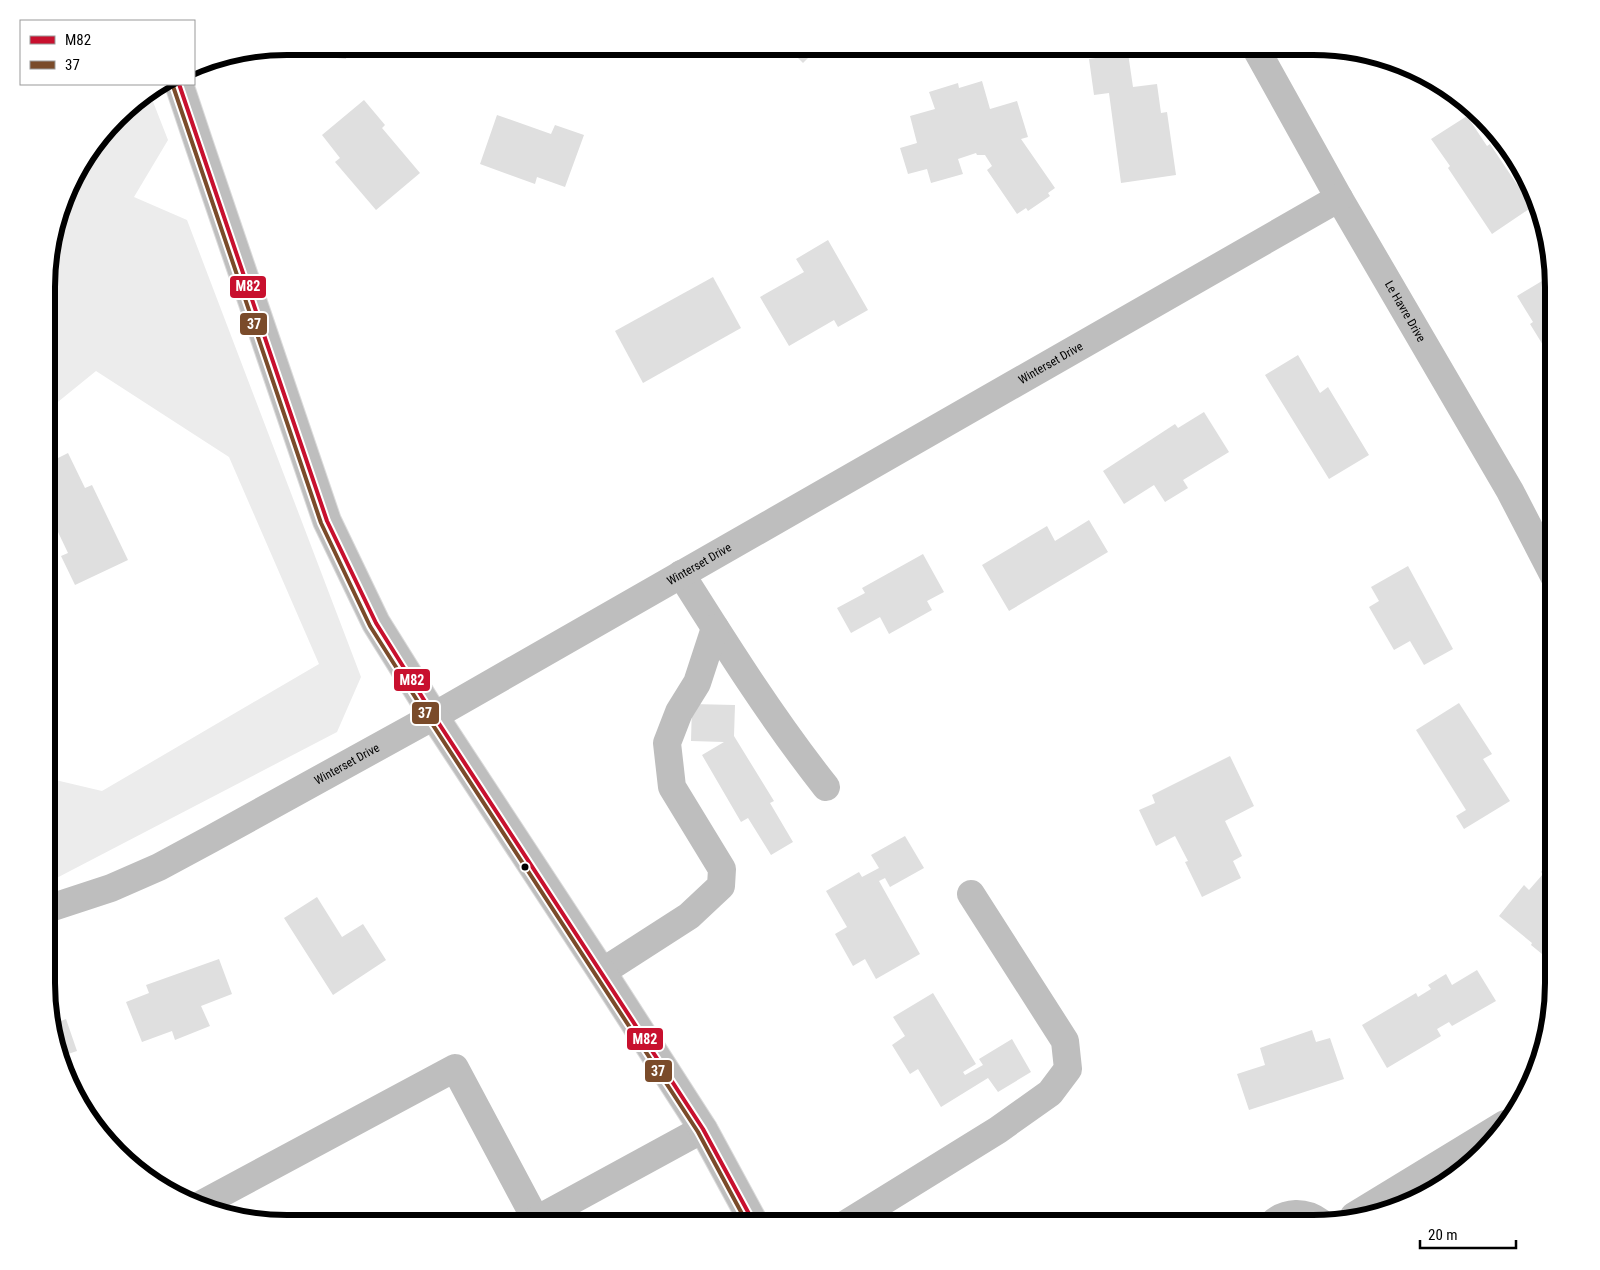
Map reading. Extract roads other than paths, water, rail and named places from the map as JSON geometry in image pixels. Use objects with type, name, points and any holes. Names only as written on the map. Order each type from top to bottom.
[{"type":"street","name":"Le Havre Drive","points":[[1260,55],[1339,198],[1510,491],[1545,559]]},
{"type":"street","points":[[180,85],[327,521],[376,623],[434,716],[703,1129],[749,1215]]},
{"type":"street","name":"Winterset Drive","points":[[55,906],[111,888],[159,868],[434,716],[1339,198]]},
{"type":"street","points":[[681,574],[795,748],[826,788]]},
{"type":"street","points":[[602,972],[688,916],[721,886],[722,869],[672,787],[667,743],[679,712],[696,683],[715,628]]},
{"type":"street","points":[[861,1215],[998,1130],[1050,1092],[1068,1069],[1065,1041],[971,894]]},
{"type":"street","points":[[207,1201],[454,1068],[531,1215]]},
{"type":"street","points":[[548,1215],[703,1129]]},
{"type":"street","points":[[1365,1209],[1489,1134]]},
{"type":"street","points":[[1290,1215],[1308,1215]]}]
